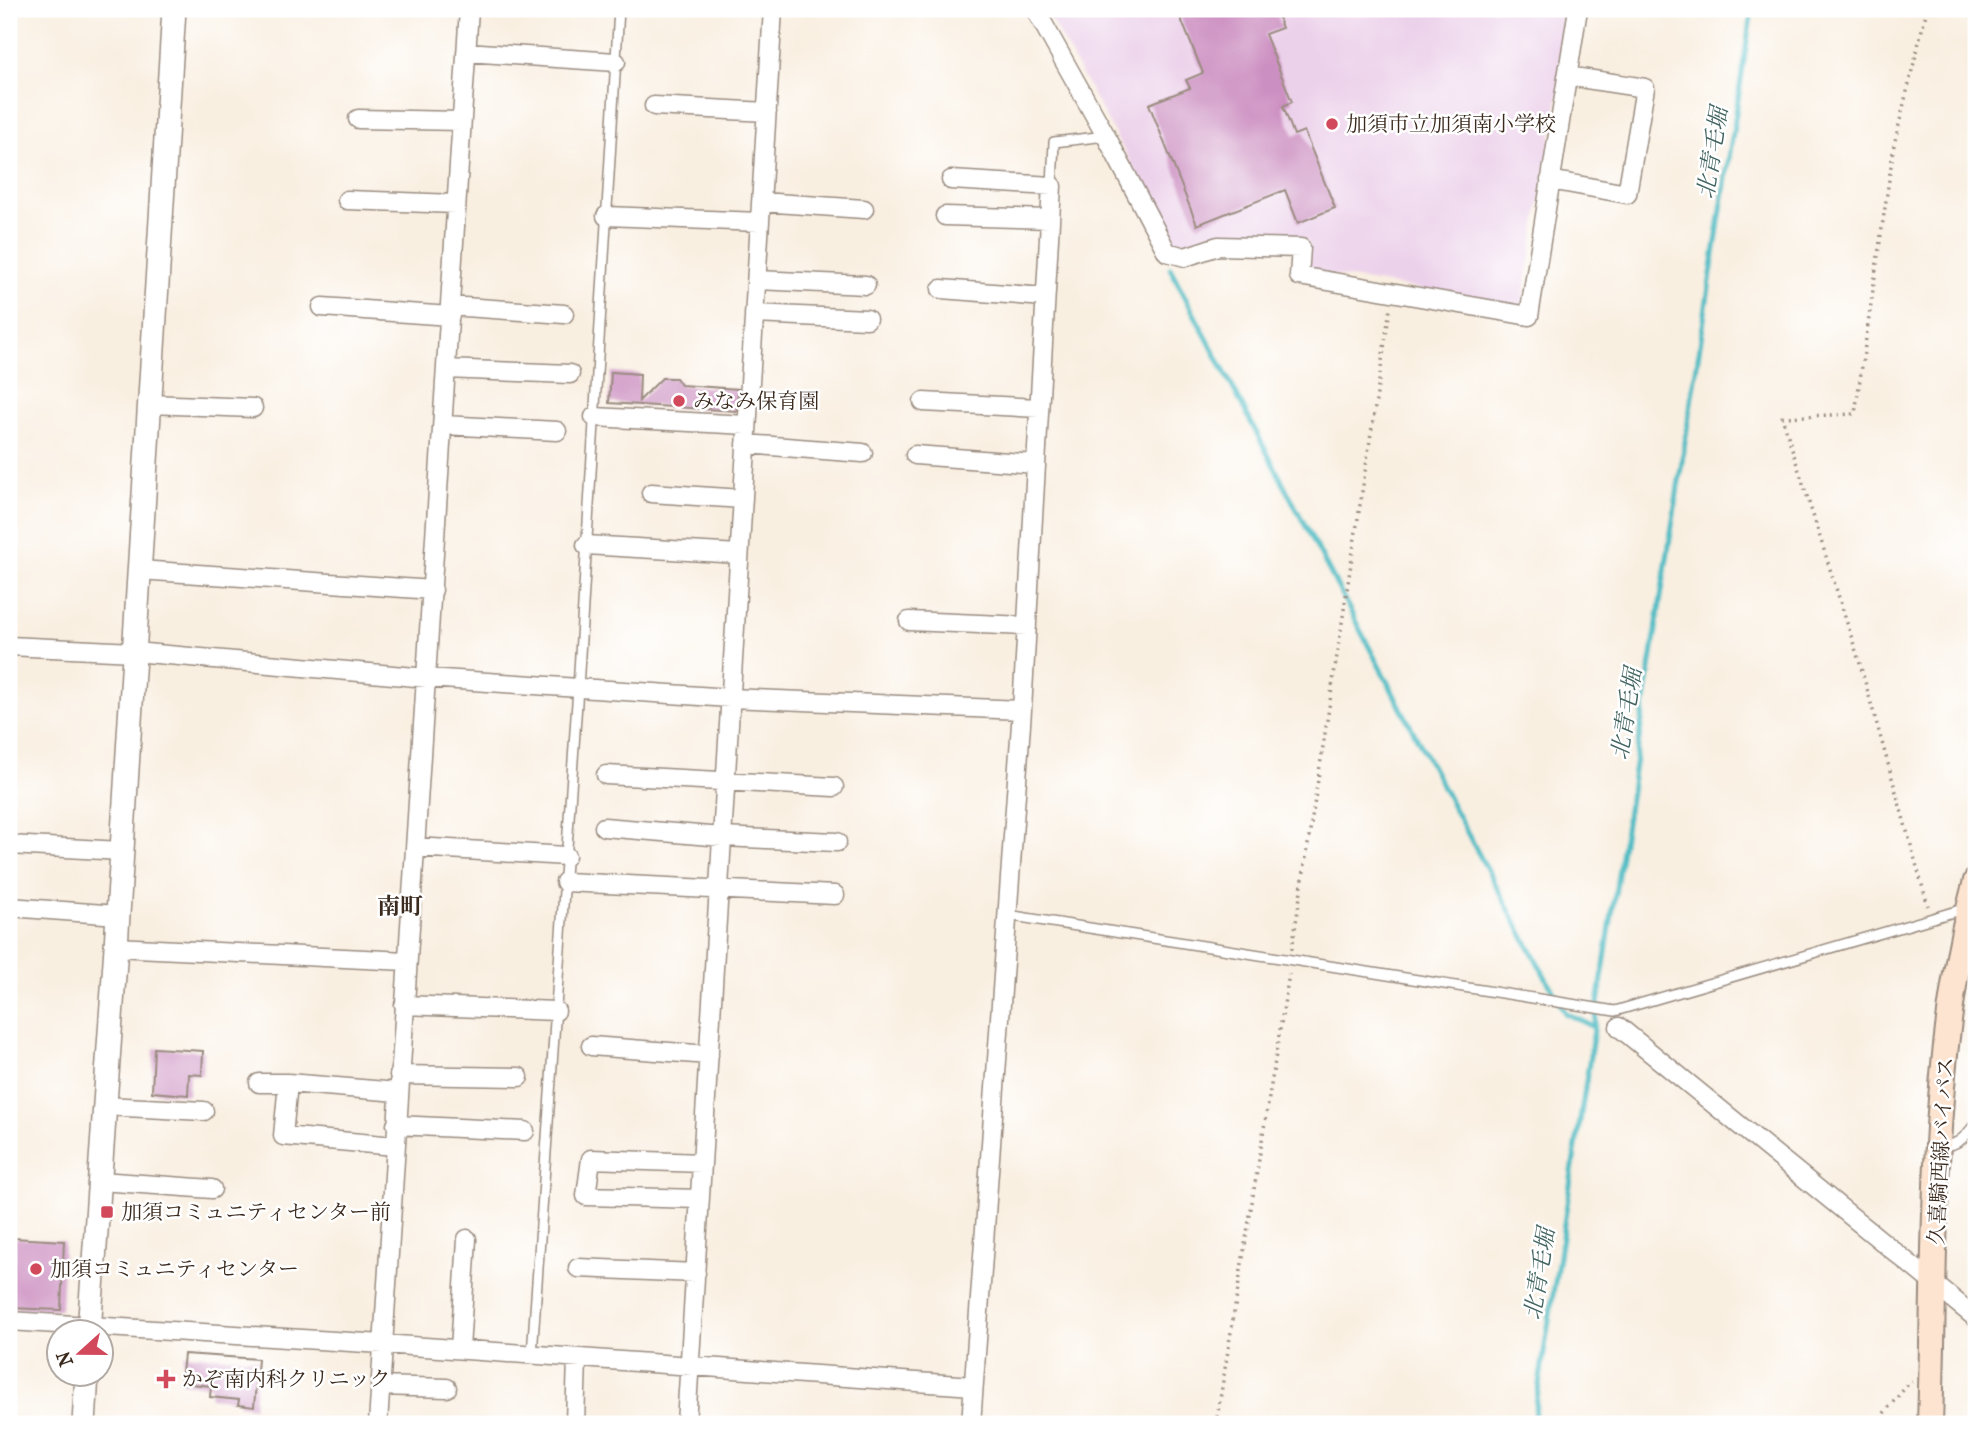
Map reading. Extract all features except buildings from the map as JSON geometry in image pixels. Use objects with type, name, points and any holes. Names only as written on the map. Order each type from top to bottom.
[{"type":"main road","name":"久喜騎西線バイパス","points":[[1930,1424],[1939,1145],[1949,1025],[1958,957],[1973,906],[1976,881]]},
{"type":"street","points":[[90,1318],[116,947],[174,9]]},
{"type":"street","points":[[378,1424],[468,9]]},
{"type":"street","points":[[686,1424],[774,9]]},
{"type":"street","points":[[1035,9],[1167,252],[1185,257],[1219,246],[1300,248],[1299,276],[1529,316],[1578,9]]},
{"type":"street","points":[[466,52],[616,62]]},
{"type":"street","points":[[1550,180],[1627,194],[1644,88],[1567,76]]},
{"type":"street","points":[[654,106],[767,112]]},
{"type":"street","points":[[358,119],[461,121]]},
{"type":"street","points":[[951,180],[1052,186],[1022,710],[971,1424]]},
{"type":"street","points":[[347,200],[456,204]]},
{"type":"street","points":[[761,202],[864,209]]},
{"type":"street","points":[[606,216],[760,222]]},
{"type":"street","points":[[944,216],[1050,219]]},
{"type":"street","points":[[757,280],[866,285]]},
{"type":"street","points":[[941,289],[1045,297]]},
{"type":"street","points":[[322,307],[564,314]]},
{"type":"street","points":[[754,314],[867,319]]},
{"type":"street","points":[[446,369],[570,374]]},
{"type":"street","points":[[923,402],[1039,408]]},
{"type":"street","points":[[149,404],[253,408]]},
{"type":"street","points":[[594,417],[747,425]]},
{"type":"street","points":[[443,425],[557,431]]},
{"type":"street","points":[[746,444],[863,453]]},
{"type":"street","points":[[915,456],[1036,464]]},
{"type":"street","points":[[651,493],[743,499]]},
{"type":"street","points":[[586,545],[739,554]]},
{"type":"street","points":[[139,570],[433,590]]},
{"type":"street","points":[[909,621],[1027,626]]},
{"type":"street","points":[[9,646],[134,652],[427,678],[730,698],[1022,710]]},
{"type":"street","points":[[606,775],[834,786]]},
{"type":"street","points":[[604,827],[722,837],[837,842]]},
{"type":"street","points":[[9,845],[122,851]]},
{"type":"street","points":[[415,847],[566,856]]},
{"type":"street","points":[[565,882],[835,895]]},
{"type":"street","points":[[9,907],[118,915]]},
{"type":"street","points":[[116,947],[406,961]]},
{"type":"street","points":[[404,1006],[556,1011]]},
{"type":"street","points":[[1614,1016],[1976,1318]]},
{"type":"street","points":[[591,1046],[709,1055]]},
{"type":"street","points":[[259,1083],[399,1084],[519,1077]]},
{"type":"street","points":[[288,1083],[283,1136],[395,1146]]},
{"type":"street","points":[[105,1106],[204,1111]]},
{"type":"street","points":[[396,1125],[525,1131]]},
{"type":"street","points":[[700,1199],[586,1196],[591,1159],[702,1163]]},
{"type":"street","points":[[100,1181],[212,1189]]},
{"type":"street","points":[[460,1349],[467,1239]]},
{"type":"street","points":[[578,1268],[696,1273]]},
{"type":"street","points":[[9,1321],[46,1324]]},
{"type":"street","points":[[116,1329],[460,1349],[973,1386]]},
{"type":"street","points":[[575,1424],[577,1358]]},
{"type":"street","points":[[380,1386],[447,1388]]},
{"type":"street","points":[[84,1424],[86,1388]]},
{"type":"lane","points":[[532,1354],[578,688],[619,9]]},
{"type":"lane","points":[[1052,186],[1055,142],[1106,136]]},
{"type":"lane","points":[[1007,915],[1585,1006],[1614,1016],[1973,906]]},
{"type":"lane","points":[[1939,1145],[1951,1146],[1962,1140],[1976,1123]]},
{"type":"path","points":[[1927,9],[1894,145],[1855,414],[1782,417],[1860,664],[1932,918]]},
{"type":"path","points":[[1216,1424],[1291,960],[1392,293]]},
{"type":"path","points":[[1875,1424],[1909,1383],[1931,1384]]},
{"type":"shaded area","name":"加須市立加須南小学校","points":[[1045,9],[1573,9],[1522,306],[1308,271],[1309,242],[1219,240],[1185,250],[1178,247]]},
{"type":"waterway","name":"北青毛堀","points":[[1533,1424],[1752,9]]},
{"type":"waterway","points":[[1170,268],[1450,801],[1565,1013],[1594,1027]]},
{"type":"place","name":"加須市立加須南小学校","points":[[1332,124]]},
{"type":"place","name":"みなみ保育園","points":[[679,401]]},
{"type":"place","name":"加須コミュニティセンター前","points":[[107,1212]]},
{"type":"place","name":"加須コミュニティセンター","points":[[36,1269]]},
{"type":"place","name":"かぞ南内科クリニック","points":[[166,1379]]},
{"type":"district","name":"南町","points":[[400,906]]}]
